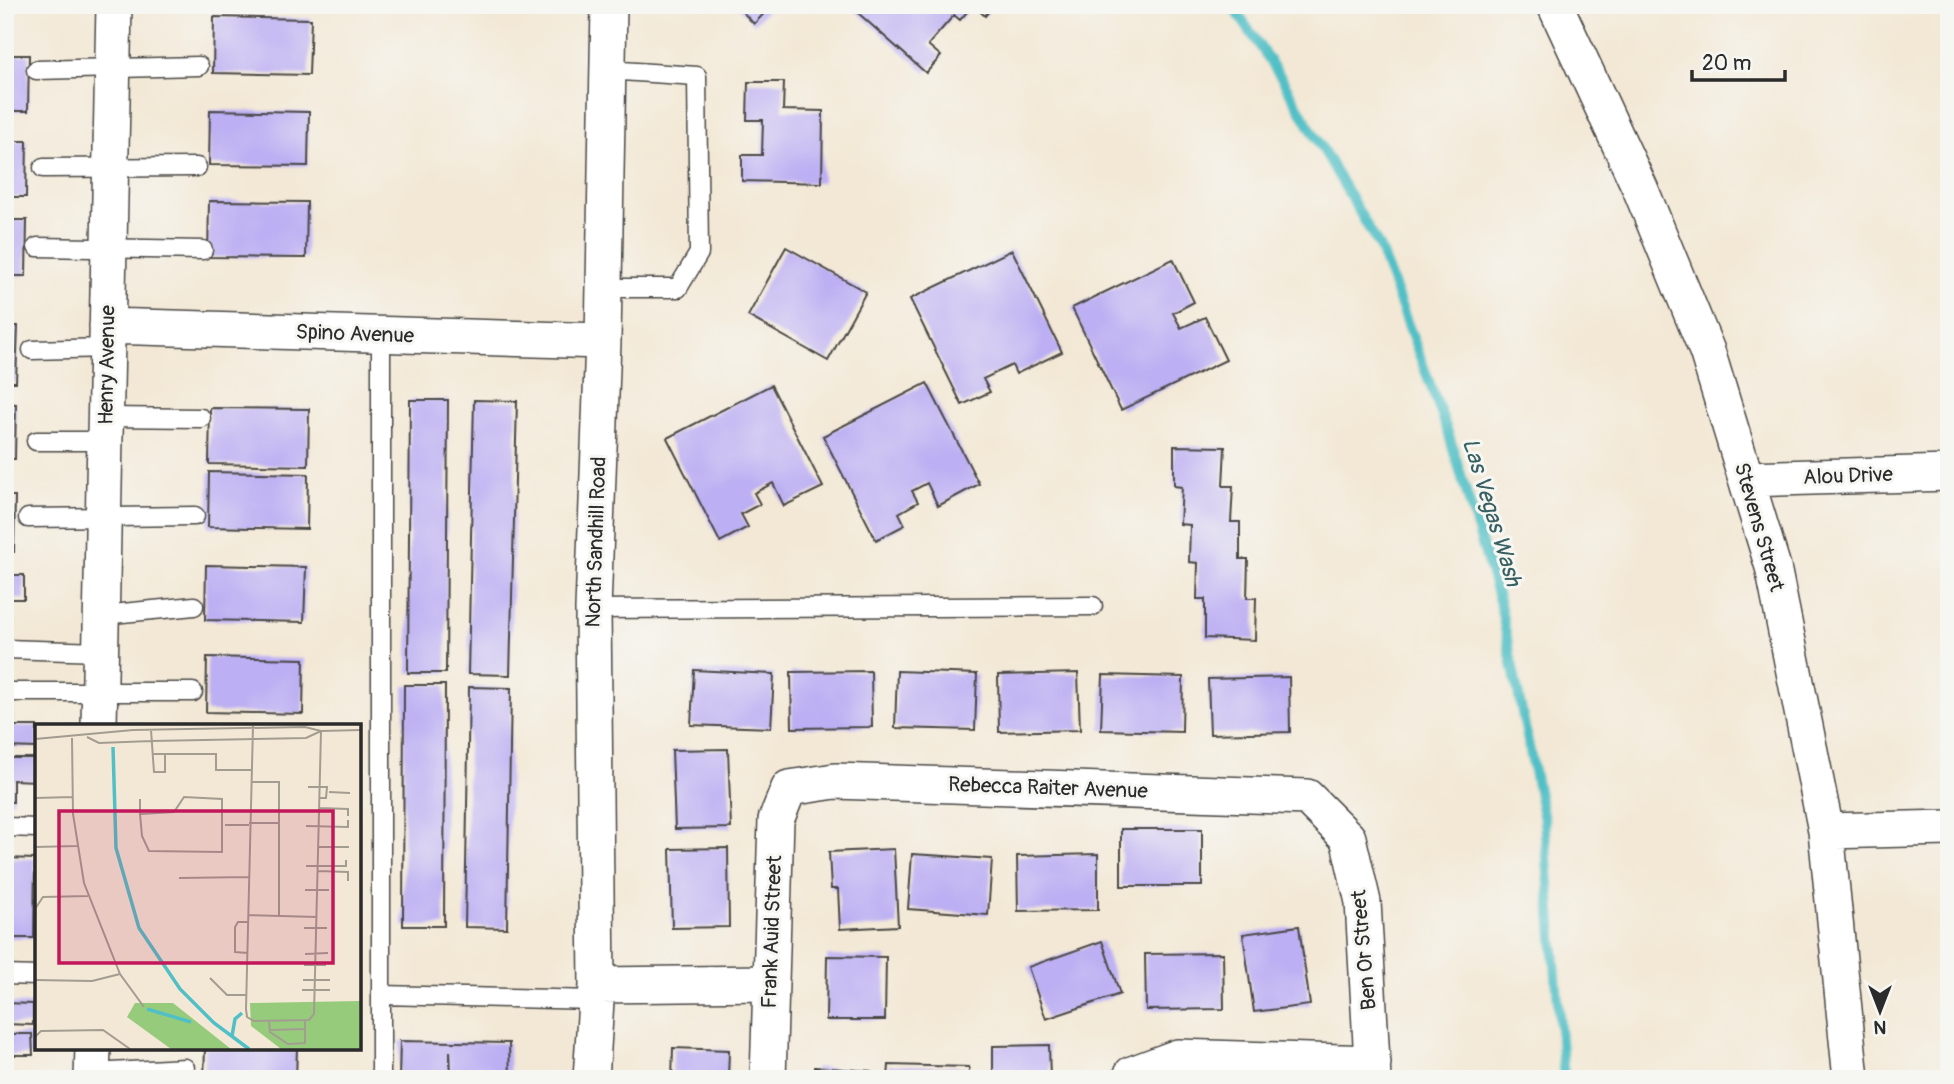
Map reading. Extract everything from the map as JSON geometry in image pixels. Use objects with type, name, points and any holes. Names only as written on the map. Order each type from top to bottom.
[{"type":"street","name":"Henry Avenue","points":[[100,708],[114,5]]},
{"type":"street","name":"North Sandhill Road","points":[[591,1079],[596,992],[593,609],[603,341],[609,5]]},
{"type":"street","name":"Stevens Street","points":[[1555,5],[1640,188],[1707,351],[1773,568],[1826,831],[1852,1079]]},
{"type":"street","name":"Spino Avenue","points":[[107,337],[381,334],[603,341]]},
{"type":"street","name":"Alou Drive","points":[[1747,479],[1949,474]]},
{"type":"street","name":"Rebecca Raiter Avenue","points":[[789,788],[835,781],[1307,797]]},
{"type":"street","name":"Frank Auid Street","points":[[768,1079],[776,820],[789,788]]},
{"type":"street","name":"Ben Or Street","points":[[1307,797],[1348,838],[1363,902],[1373,1071]]},
{"type":"street","points":[[1826,831],[1949,828]]},
{"type":"street","points":[[596,992],[769,983]]},
{"type":"street","points":[[1131,1079],[1132,1074],[1178,1057],[1373,1071]]},
{"type":"lane","points":[[36,70],[199,66]]},
{"type":"lane","points":[[604,288],[678,288],[699,253],[697,76],[606,70]]},
{"type":"lane","points":[[43,168],[197,167]]},
{"type":"lane","points":[[37,247],[203,250]]},
{"type":"lane","points":[[381,334],[381,1079]]},
{"type":"lane","points":[[32,350],[107,337]]},
{"type":"lane","points":[[36,441],[105,429],[201,418]]},
{"type":"lane","points":[[28,518],[195,516]]},
{"type":"lane","points":[[102,615],[194,606]]},
{"type":"lane","points":[[593,609],[1093,606]]},
{"type":"lane","points":[[5,649],[101,652]]},
{"type":"lane","points":[[5,692],[100,708],[193,692]]},
{"type":"lane","points":[[5,827],[35,828]]},
{"type":"lane","points":[[5,975],[35,976]]},
{"type":"lane","points":[[381,995],[596,992]]},
{"type":"lane","points":[[92,1066],[185,1068]]},
{"type":"building","points":[[736,5],[772,5],[754,24]]},
{"type":"building","points":[[849,5],[973,5],[960,20],[954,15],[928,45],[941,56],[926,73]]},
{"type":"building","points":[[973,5],[994,5],[985,16]]},
{"type":"building","points":[[214,17],[311,19],[309,75],[213,73]]},
{"type":"building","points":[[5,55],[29,55],[28,111],[5,111]]},
{"type":"building","points":[[748,82],[784,82],[783,110],[823,111],[822,183],[742,181],[742,155],[762,155],[763,120],[747,120]]},
{"type":"building","points":[[210,110],[309,112],[308,166],[209,165]]},
{"type":"building","points":[[5,141],[27,141],[26,197],[5,197]]},
{"type":"building","points":[[209,201],[307,202],[306,258],[208,257]]},
{"type":"building","points":[[5,220],[27,220],[26,276],[5,276]]},
{"type":"building","points":[[786,247],[866,292],[828,361],[748,316]]},
{"type":"building","points":[[1012,250],[1062,352],[1016,374],[1012,365],[983,379],[990,392],[962,405],[910,299]]},
{"type":"building","points":[[1173,259],[1194,302],[1173,313],[1181,328],[1205,317],[1226,360],[1121,410],[1072,308]]},
{"type":"building","points":[[5,326],[18,326],[16,382],[5,382]]},
{"type":"building","points":[[927,383],[979,484],[938,506],[927,483],[912,491],[918,502],[899,513],[905,525],[876,540],[823,436]]},
{"type":"building","points":[[771,385],[823,487],[784,506],[773,483],[754,493],[760,504],[741,514],[748,527],[720,542],[667,438]]},
{"type":"building","points":[[410,400],[448,400],[446,673],[408,673]]},
{"type":"building","points":[[474,400],[517,401],[510,675],[468,674]]},
{"type":"building","points":[[5,403],[16,404],[15,459],[5,459]]},
{"type":"building","points":[[210,408],[309,409],[308,466],[209,464]]},
{"type":"building","points":[[1174,446],[1225,447],[1223,486],[1233,486],[1231,522],[1240,522],[1240,559],[1248,559],[1247,598],[1256,598],[1255,640],[1205,638],[1205,599],[1197,599],[1198,563],[1189,562],[1190,525],[1180,524],[1182,487],[1174,486]]},
{"type":"building","points":[[209,472],[308,474],[307,529],[208,527]]},
{"type":"building","points":[[5,496],[15,496],[14,552],[5,552]]},
{"type":"building","points":[[206,565],[306,567],[304,622],[205,620]]},
{"type":"building","points":[[5,575],[24,575],[24,599],[5,599]]},
{"type":"building","points":[[207,657],[304,659],[303,714],[206,712]]},
{"type":"building","points":[[694,670],[774,674],[771,728],[691,725]]},
{"type":"building","points":[[871,671],[872,727],[792,728],[791,672]]},
{"type":"building","points":[[897,671],[977,674],[975,730],[895,728]]},
{"type":"building","points":[[1078,673],[1080,730],[999,732],[998,675]]},
{"type":"building","points":[[1103,675],[1183,677],[1182,732],[1101,730]]},
{"type":"building","points":[[1289,677],[1290,732],[1210,734],[1208,679]]},
{"type":"building","points":[[404,685],[445,685],[444,926],[403,926]]},
{"type":"building","points":[[469,687],[511,688],[507,928],[465,927]]},
{"type":"building","points":[[5,704],[13,705],[13,726],[35,726],[35,748],[5,747]]},
{"type":"building","points":[[728,749],[731,828],[675,829],[672,750]]},
{"type":"building","points":[[5,758],[35,758],[35,781],[13,780],[13,802],[5,801]]},
{"type":"building","points":[[1121,829],[1202,829],[1202,886],[1121,886]]},
{"type":"building","points":[[728,848],[729,927],[672,928],[670,849]]},
{"type":"building","points":[[894,849],[898,926],[840,929],[838,889],[831,889],[829,852]]},
{"type":"building","points":[[912,854],[992,859],[988,915],[908,909]]},
{"type":"building","points":[[1098,854],[1098,910],[1018,911],[1017,856]]},
{"type":"building","points":[[5,858],[35,859],[34,938],[5,938]]},
{"type":"building","points":[[1299,926],[1310,1005],[1254,1012],[1243,934]]},
{"type":"building","points":[[1102,941],[1120,994],[1046,1019],[1028,967]]},
{"type":"building","points":[[1223,953],[1224,1009],[1146,1010],[1145,954]]},
{"type":"building","points":[[827,956],[886,957],[885,1020],[826,1020]]},
{"type":"building","points":[[5,1003],[33,1004],[33,1025],[5,1024]]},
{"type":"building","points":[[5,1034],[32,1034],[33,1055],[5,1055]]},
{"type":"building","points":[[400,1041],[509,1043],[510,1079],[459,1079],[458,1074],[451,1075],[450,1051],[450,1079],[399,1079]]},
{"type":"building","points":[[1049,1045],[1050,1079],[993,1079],[993,1046]]},
{"type":"building","points":[[673,1048],[729,1050],[728,1079],[672,1079]]},
{"type":"building","points":[[205,1049],[297,1049],[296,1079],[204,1079]]},
{"type":"building","points":[[889,1065],[969,1067],[969,1079],[888,1079]]},
{"type":"building","points":[[815,1067],[871,1071],[870,1079],[815,1079]]},
{"type":"waterway","name":"Las Vegas Wash","points":[[1232,5],[1282,79],[1379,246],[1449,435],[1500,604],[1544,820],[1564,1079]]}]
